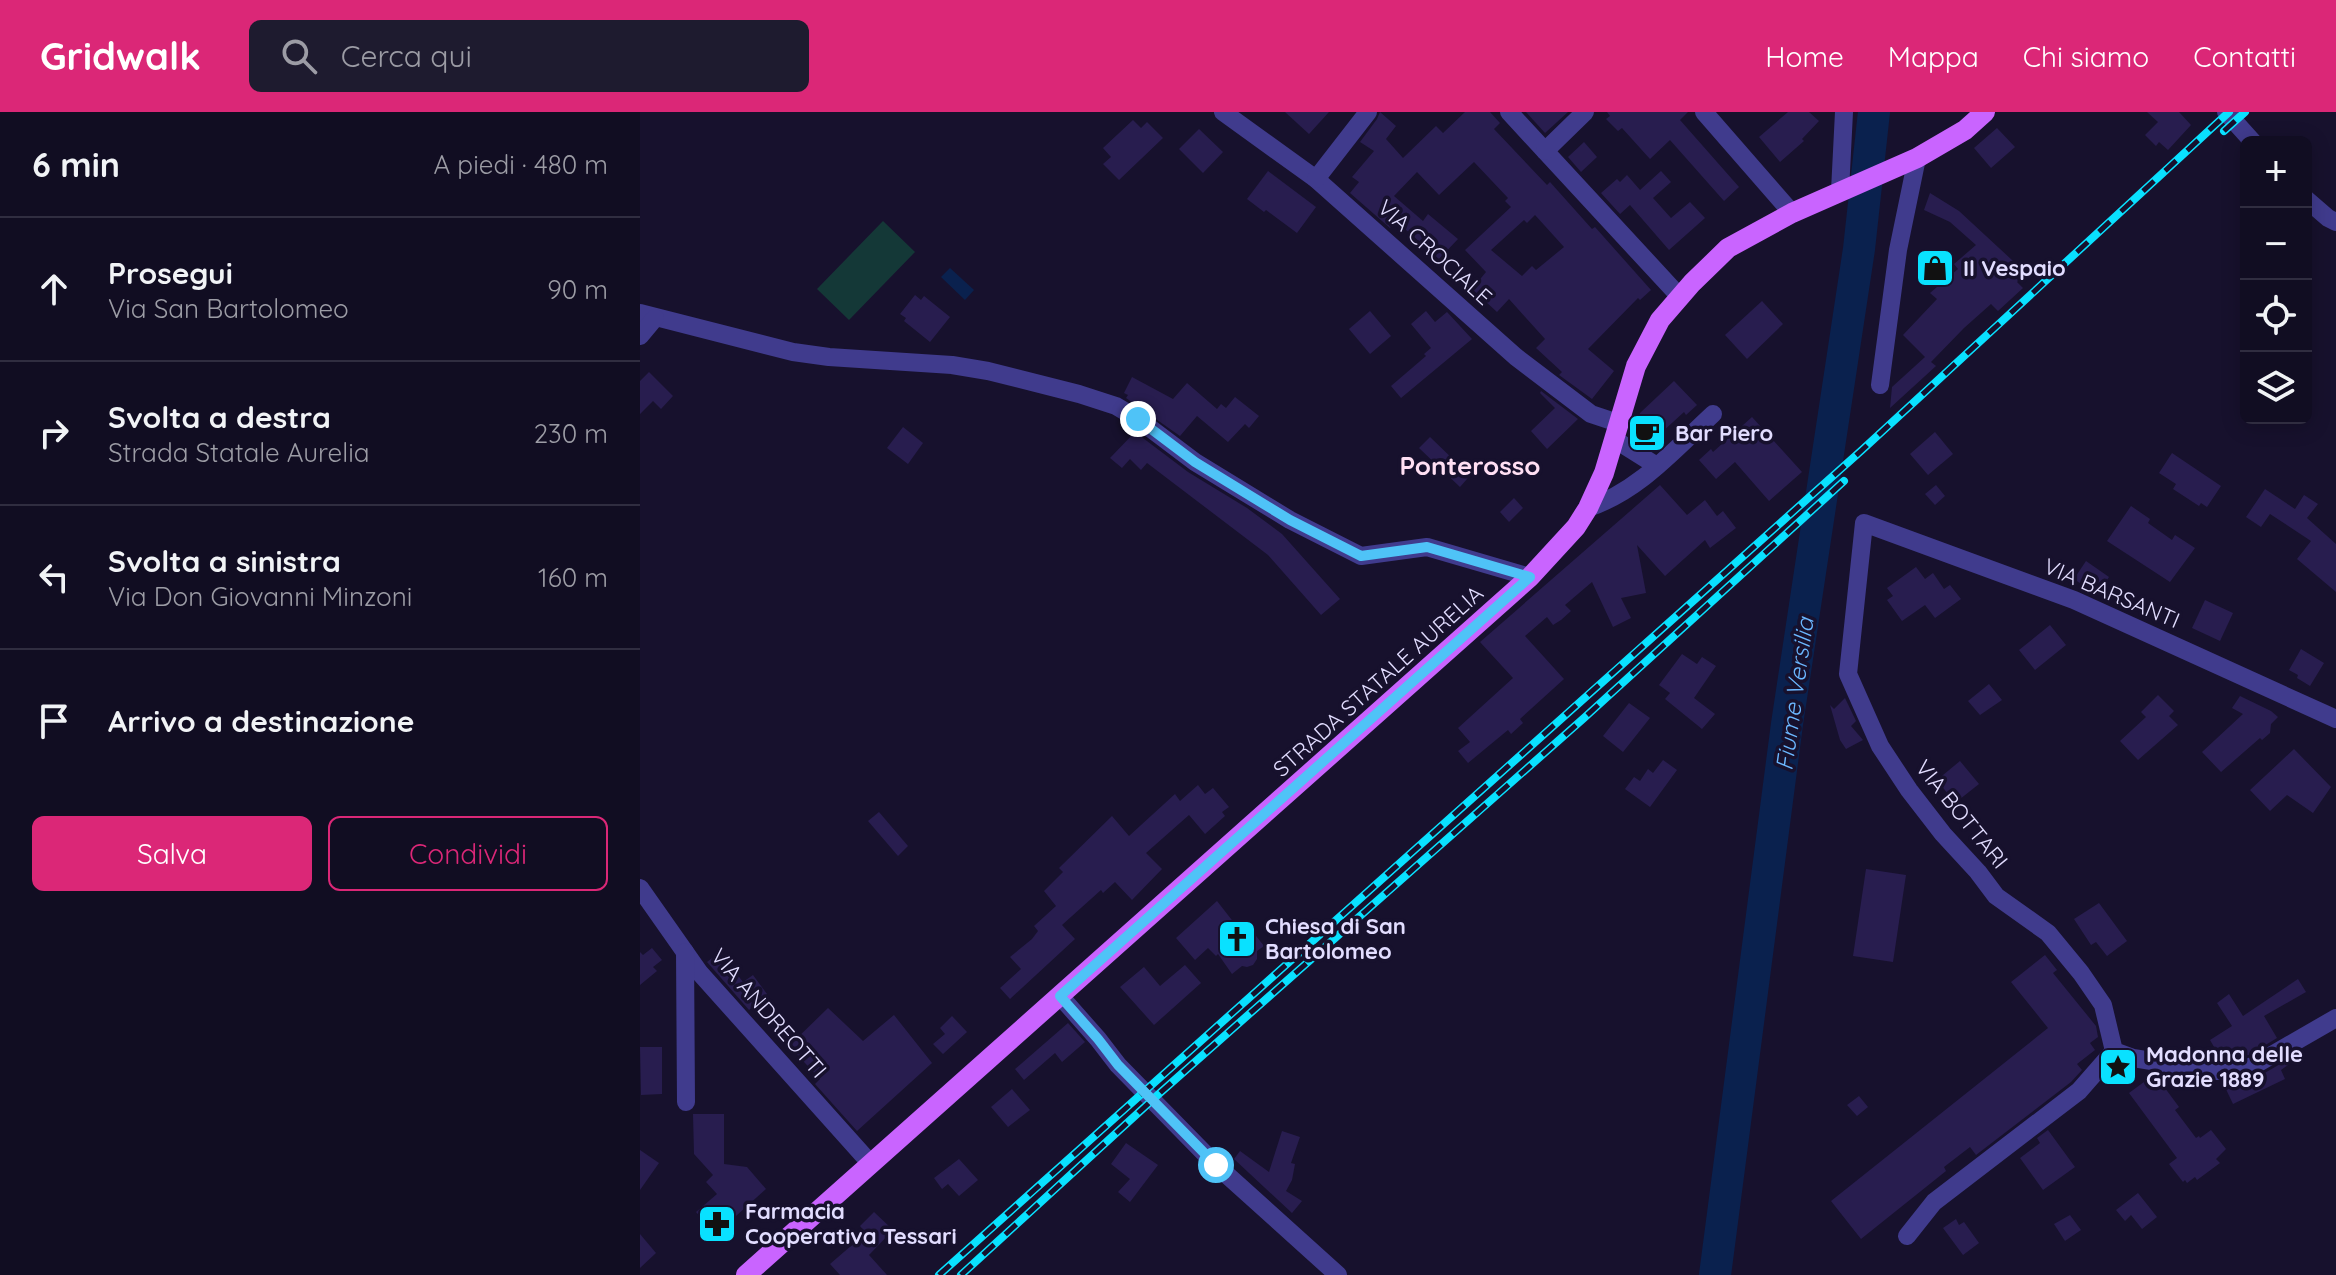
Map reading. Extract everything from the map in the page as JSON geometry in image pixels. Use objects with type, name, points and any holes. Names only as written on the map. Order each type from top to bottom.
[{"type":"main road","name":"STRADA STATALE AURELIA","points":[[746,1275],[1530,577],[1576,527],[1588,508],[1604,473],[1636,366],[1660,320],[1728,248],[1792,213],[1917,158],[1965,130],[1985,112]]},
{"type":"street","name":"VIA CROCIALE","points":[[1223,112],[1316,179],[1516,357],[1616,431],[1657,466]]},
{"type":"street","points":[[1316,179],[1368,112]]},
{"type":"street","points":[[1509,112],[1680,297]]},
{"type":"street","points":[[1545,151],[1585,112]]},
{"type":"street","points":[[1704,112],[1792,213]]},
{"type":"street","points":[[1828,112],[1844,119],[1845,189]]},
{"type":"street","points":[[2226,112],[2248,136]]},
{"type":"street","points":[[1880,385],[1898,250],[1917,158]]},
{"type":"street","points":[[2312,204],[2336,222]]},
{"type":"street","points":[[640,336],[648,315],[793,352],[952,365],[1079,394],[1116,406],[1208,470],[1290,520],[1361,556],[1427,547],[1530,577]]},
{"type":"street","points":[[1588,508],[1611,500],[1637,485],[1713,414]]},
{"type":"street","name":"VIA BARSANTI","points":[[1864,523],[2074,600],[2336,719]]},
{"type":"street","name":"VIA BOTTARI","points":[[1864,523],[1848,674],[1880,746],[1943,834],[1996,896],[2048,933],[2081,973],[2103,1005],[2114,1051]]},
{"type":"street","name":"VIA ANDREOTTI","points":[[640,888],[699,972],[871,1164]]},
{"type":"street","points":[[685,952],[686,1102]]},
{"type":"street","points":[[1060,996],[1135,1084],[1216,1165],[1338,1275]]},
{"type":"street","points":[[1907,1236],[1934,1202],[2079,1091],[2114,1051],[2133,1058],[2232,1071],[2253,1066],[2336,1018]]},
{"type":"green space","points":[[883,221],[915,252],[849,320],[817,289]]},
{"type":"water","points":[[950,268],[974,290],[965,300],[941,277]]},
{"type":"building","points":[[1285,112],[1329,112],[1309,134]]},
{"type":"building","points":[[1380,112],[1396,126],[1386,139],[1403,158],[1436,126],[1443,133],[1465,112],[1490,112],[1500,123],[1494,129],[1547,185],[1550,182],[1592,229],[1595,227],[1651,290],[1640,300],[1638,298],[1588,349],[1614,371],[1592,399],[1559,375],[1562,372],[1536,348],[1545,339],[1509,299],[1497,312],[1472,289],[1486,272],[1465,250],[1511,207],[1505,201],[1508,198],[1474,162],[1439,195],[1417,172],[1394,196],[1423,221],[1428,214],[1458,239],[1439,259],[1396,221],[1390,228],[1350,193],[1359,182],[1352,177],[1374,151],[1360,142]],"holes":[[[1535,215],[1564,247],[1536,270],[1532,266],[1522,276],[1491,250],[1524,220],[1527,223]]]},
{"type":"building","points":[[1526,112],[1568,112],[1545,133]]},
{"type":"building","points":[[1607,112],[1688,112],[1680,120],[1739,187],[1724,201],[1670,140],[1650,159],[1622,128],[1618,131],[1606,119],[1610,116]]},
{"type":"building","points":[[1788,112],[1809,112],[1819,121],[1802,139],[1804,141],[1780,162],[1759,137]]},
{"type":"building","points":[[2147,112],[2179,112],[2191,125],[2168,150],[2159,142],[2156,146],[2145,135],[2158,122]]},
{"type":"building","points":[[1133,120],[1141,128],[1147,122],[1163,138],[1119,180],[1103,164],[1111,157],[1103,148]]},
{"type":"building","points":[[1997,128],[2015,147],[1991,168],[1974,148]]},
{"type":"building","points":[[1199,129],[1223,152],[1203,173],[1179,149]]},
{"type":"building","points":[[1584,142],[1597,157],[1581,172],[1568,157]]},
{"type":"building","points":[[1268,171],[1316,207],[1297,233],[1247,199]]},
{"type":"building","points":[[1661,171],[1671,182],[1653,198],[1671,218],[1690,202],[1705,218],[1669,250],[1630,205],[1620,214],[1601,193],[1617,179],[1620,182],[1627,175],[1640,190]]},
{"type":"building","points":[[1930,193],[1959,211],[2026,273],[2017,282],[2023,288],[1998,311],[1991,304],[1964,328],[1931,362],[1936,366],[1890,408],[1892,387],[1925,357],[1903,335],[1937,299],[1930,293],[1958,269],[1954,264],[1976,245],[1950,222],[1924,210]]},
{"type":"building","points":[[915,295],[921,300],[924,296],[950,317],[930,342],[900,314]]},
{"type":"building","points":[[1762,301],[1783,324],[1747,359],[1725,335]]},
{"type":"building","points":[[1370,311],[1391,336],[1370,354],[1349,329]]},
{"type":"building","points":[[1426,311],[1435,322],[1447,312],[1472,339],[1401,398],[1391,386],[1431,348],[1411,324]]},
{"type":"building","points":[[649,372],[673,396],[661,409],[653,401],[640,414],[640,381]]},
{"type":"building","points":[[1132,377],[1173,399],[1187,383],[1217,409],[1221,404],[1226,408],[1235,397],[1259,416],[1249,428],[1245,424],[1228,442],[1197,416],[1180,436],[1126,398],[1128,395],[1124,393]]},
{"type":"building","points":[[1674,381],[1697,405],[1686,415],[1684,412],[1650,443],[1638,430],[1640,413]]},
{"type":"building","points":[[1541,391],[1578,419],[1547,449],[1531,431],[1555,408]]},
{"type":"building","points":[[1752,417],[1802,472],[1769,501],[1735,462],[1716,479],[1699,460],[1711,449],[1713,452]]},
{"type":"building","points":[[903,427],[923,443],[908,464],[887,448]]},
{"type":"building","points":[[1135,432],[1188,472],[1247,508],[1282,534],[1340,599],[1321,615],[1268,555],[1147,463],[1141,470],[1130,459],[1122,468],[1110,458]]},
{"type":"building","points":[[1935,432],[1953,454],[1928,475],[1910,454]]},
{"type":"building","points":[[1430,437],[1458,464],[1462,460],[1474,471],[1460,487],[1419,448]]},
{"type":"building","points":[[2172,453],[2221,486],[2207,507],[2201,503],[2199,506],[2173,489],[2176,484],[2159,473]]},
{"type":"building","points":[[1660,485],[1687,515],[1705,500],[1717,516],[1723,511],[1736,528],[1710,548],[1705,540],[1665,576],[1637,545],[1646,593],[1621,598],[1631,618],[1613,627],[1592,582],[1565,605],[1571,611],[1561,620],[1553,625],[1547,617],[1525,636],[1564,679],[1520,719],[1523,723],[1511,734],[1508,730],[1468,763],[1458,751],[1470,742],[1458,728],[1513,678],[1480,642]]},
{"type":"building","points":[[1936,485],[1945,496],[1935,505],[1925,494]]},
{"type":"building","points":[[2265,489],[2295,509],[2304,495],[2318,504],[2307,518],[2336,544],[2336,592],[2297,559],[2311,541],[2270,514],[2261,527],[2246,517]]},
{"type":"building","points":[[1514,498],[1523,508],[1509,522],[1500,512]]},
{"type":"building","points":[[2131,506],[2172,540],[2175,535],[2195,548],[2170,582],[2107,541]]},
{"type":"building","points":[[2086,561],[2109,577],[2097,595],[2074,579]]},
{"type":"building","points":[[1916,567],[1925,579],[1933,573],[1944,589],[1950,585],[1961,599],[1935,618],[1925,605],[1902,621],[1887,600],[1893,596],[1887,588]]},
{"type":"building","points":[[2205,600],[2233,613],[2220,641],[2192,628]]},
{"type":"building","points":[[2050,625],[2066,645],[2035,670],[2019,650]]},
{"type":"building","points":[[2301,649],[2324,663],[2310,686],[2289,670]]},
{"type":"building","points":[[1682,654],[1697,664],[1702,657],[1716,666],[1694,698],[1715,714],[1702,729],[1665,699],[1670,693],[1659,685]]},
{"type":"building","points":[[1989,684],[2002,700],[1980,715],[1968,701]]},
{"type":"building","points":[[2158,695],[2174,711],[2169,716],[2178,725],[2138,760],[2120,741],[2146,717],[2141,712]]},
{"type":"building","points":[[2240,696],[2278,717],[2271,724],[2270,733],[2221,772],[2202,752],[2243,714],[2232,708]]},
{"type":"building","points":[[1845,698],[1856,721],[1851,726],[1863,740],[1846,749],[1840,740],[1830,705],[1834,709]]},
{"type":"building","points":[[1629,703],[1650,718],[1623,752],[1603,736]]},
{"type":"building","points":[[2294,749],[2331,787],[2313,813],[2287,795],[2270,811],[2250,790]]},
{"type":"building","points":[[1663,760],[1677,770],[1650,807],[1625,789],[1634,777],[1640,781],[1648,769],[1653,773]]},
{"type":"building","points":[[1960,761],[1979,784],[1955,803],[1937,780]]},
{"type":"building","points":[[1198,785],[1205,794],[1213,788],[1229,807],[1222,812],[1225,816],[1205,834],[1189,815],[1146,853],[1162,869],[1132,900],[1115,882],[1103,893],[1101,890],[1062,925],[1075,939],[1010,999],[1000,988],[1021,969],[1010,957],[1032,939],[1038,931],[1034,926],[1056,906],[1044,891],[1063,872],[1059,868],[1112,816],[1129,836],[1175,794],[1180,801]]},
{"type":"building","points":[[879,812],[908,846],[898,856],[868,821]]},
{"type":"building","points":[[1866,869],[1906,875],[1893,962],[1853,956]]},
{"type":"building","name":"Chiesa di San Bartolomeo","points":[[1217,901],[1242,933],[1249,927],[1264,946],[1257,951],[1253,965],[1242,966],[1232,974],[1218,954],[1216,956],[1208,948],[1195,960],[1176,938]]},
{"type":"building","points":[[2099,903],[2127,941],[2107,956],[2096,942],[2091,945],[2074,919]]},
{"type":"building","points":[[652,948],[662,960],[653,967],[657,971],[640,985],[640,952],[643,955]]},
{"type":"building","points":[[720,952],[743,982],[753,975],[767,994],[749,1010],[707,962]]},
{"type":"building","points":[[2045,955],[2057,970],[2053,973],[2096,1026],[2098,1037],[2090,1043],[2095,1050],[2077,1064],[2082,1070],[2071,1082],[1976,1155],[1970,1147],[1944,1167],[1946,1171],[1861,1239],[1831,1201],[2048,1028],[2011,982]]},
{"type":"building","points":[[1185,965],[1201,983],[1154,1025],[1120,987],[1144,967],[1160,986]]},
{"type":"building","points":[[2298,979],[2306,992],[2264,1016],[2277,1038],[2249,1055],[2221,1059],[2210,1040],[2232,1026],[2217,1003],[2229,994],[2243,1016]]},
{"type":"building","points":[[828,1008],[863,1041],[894,1015],[932,1063],[857,1131],[815,1084],[820,1079],[789,1046]]},
{"type":"building","points":[[952,1016],[967,1032],[943,1054],[933,1044],[945,1034],[940,1028]]},
{"type":"building","points":[[1068,1023],[1085,1042],[1062,1062],[1055,1053],[1024,1080],[1015,1069]]},
{"type":"building","points":[[640,1047],[662,1047],[662,1094],[641,1095]]},
{"type":"building","points":[[2289,1059],[2291,1063],[2281,1070],[2285,1079],[2233,1104],[2223,1083],[2256,1078]]},
{"type":"building","points":[[2148,1079],[2158,1088],[2162,1084],[2179,1107],[2175,1110],[2196,1138],[2211,1130],[2226,1149],[2216,1159],[2220,1163],[2197,1180],[2195,1177],[2187,1183],[2185,1180],[2183,1182],[2169,1164],[2177,1158],[2129,1093]]},
{"type":"building","points":[[1012,1089],[1030,1110],[1008,1127],[991,1107]]},
{"type":"building","points":[[1859,1096],[1868,1107],[1857,1116],[1847,1105]]},
{"type":"building","points":[[693,1114],[724,1114],[724,1164],[747,1167],[766,1189],[716,1234],[696,1212],[717,1194],[706,1182],[713,1175],[694,1154]]},
{"type":"building","points":[[2048,1130],[2075,1167],[2043,1190],[2020,1158],[2040,1143],[2037,1138]]},
{"type":"building","points":[[1282,1131],[1300,1137],[1291,1163],[1295,1164],[1292,1180],[1286,1191],[1302,1201],[1292,1213],[1234,1159],[1240,1151],[1269,1172]]},
{"type":"building","points":[[1126,1143],[1158,1165],[1130,1202],[1118,1192],[1130,1179],[1111,1164]]},
{"type":"building","points":[[640,1150],[659,1163],[640,1190]]},
{"type":"building","points":[[959,1159],[978,1180],[959,1196],[948,1184],[942,1189],[934,1178]]},
{"type":"building","points":[[2138,1193],[2157,1217],[2142,1229],[2131,1215],[2125,1221],[2116,1210]]},
{"type":"building","points":[[874,1212],[893,1230],[869,1255],[887,1275],[840,1275],[830,1264],[866,1233],[860,1226]]},
{"type":"building","points":[[2070,1215],[2081,1230],[2065,1241],[2054,1224]]},
{"type":"building","points":[[1956,1219],[1959,1225],[1964,1222],[1979,1243],[1963,1255],[1943,1228]]},
{"type":"building","points":[[640,1234],[656,1253],[640,1268]]},
{"type":"waterway","name":"Fiume Versilia","points":[[1715,1275],[1787,724],[1859,249],[1874,112]]},
{"type":"railway","points":[[939,1275],[1862,450],[2229,112]]},
{"type":"railway","points":[[2224,131],[2245,112]]},
{"type":"railway","points":[[961,1275],[1844,481]]},
{"type":"place","name":"Il Vespaio","points":[[1935,268]]},
{"type":"place","name":"Bar Piero","points":[[1647,433]]},
{"type":"place","name":"Chiesa di San Bartolomeo","points":[[1237,939]]},
{"type":"place","name":"Madonna delle Grazie 1889","points":[[2118,1067]]},
{"type":"place","name":"Farmacia Cooperativa Tessari","points":[[717,1224]]},
{"type":"district","name":"Ponterosso","points":[[1470,466]]},
{"type":"route","points":[[1138,419],[1195,462],[1290,520],[1361,556],[1427,547],[1530,577],[1060,996],[1135,1084],[1216,1165]]}]
